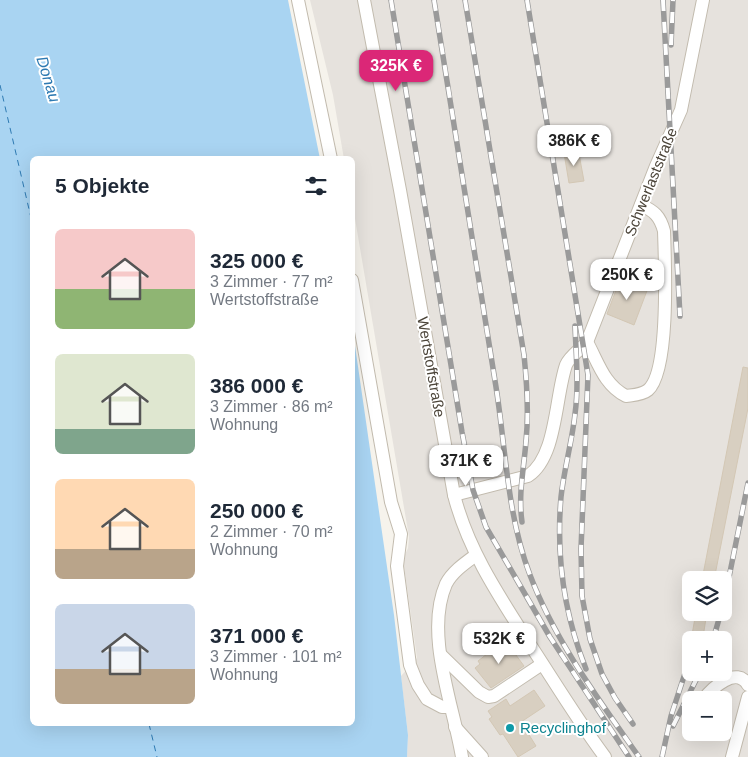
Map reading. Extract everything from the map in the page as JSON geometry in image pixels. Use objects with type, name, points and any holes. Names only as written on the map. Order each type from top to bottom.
[{"type":"street","points":[[298,0],[330,156]]},
{"type":"street","name":"Wertstoffstraße","points":[[364,0],[454,495],[461,524],[476,555],[542,664],[602,756]]},
{"type":"street","name":"Schwerlaststraße","points":[[454,495],[521,478],[534,472],[544,457],[567,365],[587,342],[680,110],[704,0]]},
{"type":"street","points":[[587,342],[607,381],[615,391],[626,396],[648,390],[658,375],[663,349],[664,231],[661,219],[653,210],[641,205]]},
{"type":"street","points":[[355,297],[391,502],[402,534],[397,566],[410,665],[427,699],[442,707],[450,707]]},
{"type":"street","points":[[462,757],[450,707],[441,655],[439,607],[447,584],[458,568],[476,555]]},
{"type":"street","points":[[441,655],[479,692],[488,697],[494,696],[542,664]]},
{"type":"street","points":[[711,691],[718,684],[730,678],[745,680],[748,685]]},
{"type":"street","points":[[732,757],[748,697]]},
{"type":"street","points":[[455,727],[482,757]]},
{"type":"shaded area","points":[[310,0],[748,0],[748,757],[407,757],[408,735],[401,676],[417,658],[403,559],[408,548],[409,537],[355,219],[355,156],[343,156],[333,95]]},
{"type":"water","name":"Donau","points":[[0,0],[288,0],[319,156],[30,156],[30,726],[355,726],[355,346],[394,615],[408,735],[407,757],[0,757]]},
{"type":"building","points":[[574,151],[579,154],[584,181],[569,183],[564,153]]},
{"type":"building","points":[[621,277],[648,288],[634,325],[607,314]]},
{"type":"building","points":[[743,367],[748,368],[748,408],[716,571],[704,571]]},
{"type":"building","points":[[694,621],[706,621],[704,631],[693,631]]},
{"type":"building","points":[[505,640],[524,666],[491,688],[475,668],[480,664],[478,661]]},
{"type":"building","name":"Recyclinghof","points":[[534,690],[545,706],[521,722],[536,746],[518,757],[503,734],[500,735],[489,719],[492,717],[488,711],[506,699],[510,706]]},
{"type":"ferry route","points":[[0,85],[30,213]]},
{"type":"ferry route","points":[[149,726],[157,757]]},
{"type":"railway","points":[[391,0],[473,490],[486,527],[550,637],[629,757]]},
{"type":"railway","points":[[434,0],[496,387],[508,482],[522,552],[540,599],[565,647],[639,757]]},
{"type":"railway","points":[[465,0],[524,355],[527,419],[521,491],[522,522]]},
{"type":"railway","points":[[527,0],[588,375],[581,549],[582,596],[590,639],[602,674],[615,698],[633,724]]},
{"type":"railway","points":[[663,0],[680,316]]},
{"type":"railway","points":[[671,45],[673,0]]},
{"type":"railway","points":[[575,326],[577,392],[574,424],[561,497],[560,541],[563,584],[567,606],[578,648],[586,669]]},
{"type":"railway","points":[[730,571],[748,483]]},
{"type":"railway","points":[[716,631],[718,621]]},
{"type":"railway","points":[[662,757],[671,716],[682,681]]},
{"type":"railway","points":[[673,726],[696,681]]},
{"type":"place","name":"Recyclinghof","points":[[510,728]]}]
